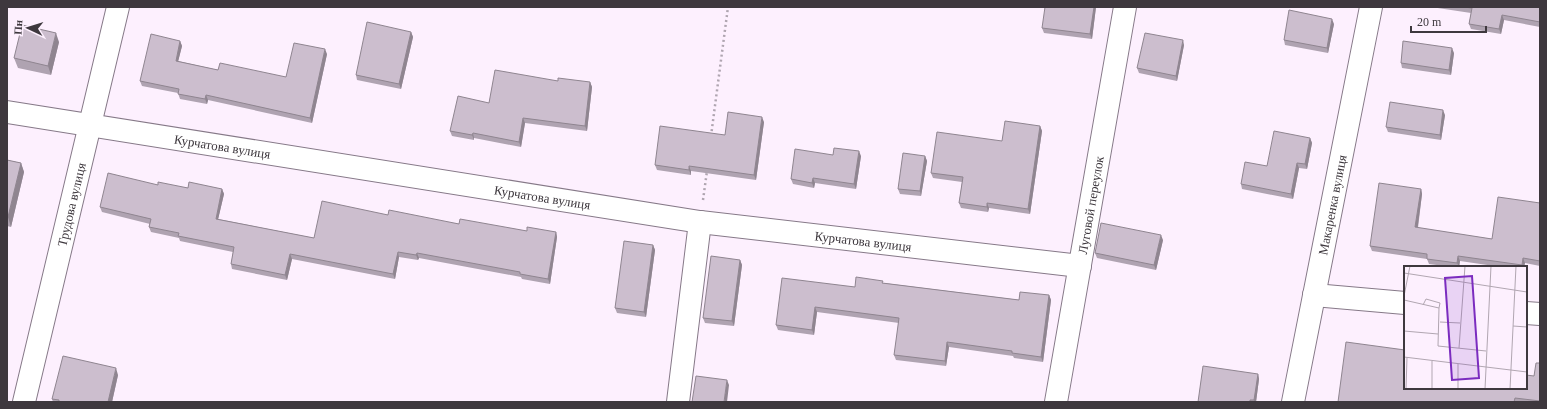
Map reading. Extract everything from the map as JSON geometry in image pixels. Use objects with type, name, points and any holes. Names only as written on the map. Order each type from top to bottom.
[{"type":"street","name":"Трудова вулиця","points":[[24,402],[118,7]]},
{"type":"street","name":"Луговой переулок","points":[[1056,402],[1125,7]]},
{"type":"street","name":"Макаренка вулиця","points":[[1293,402],[1371,7]]},
{"type":"street","name":"Курчатова вулиця","points":[[7,112],[700,222],[1080,266]]},
{"type":"street","points":[[678,402],[700,222]]},
{"type":"street","points":[[1314,295],[1404,303]]},
{"type":"street","points":[[1527,313],[1540,314]]},
{"type":"path","points":[[711,138],[728,7]]},
{"type":"path","points":[[700,222],[707,168]]},
{"type":"building","points":[[1045,7],[1094,7],[1090,34],[1042,28]]},
{"type":"building","points":[[1464,7],[1540,7],[1540,22],[1502,15],[1499,29],[1469,24],[1472,8]]},
{"type":"building","points":[[1289,10],[1332,19],[1327,48],[1284,40]]},
{"type":"building","points":[[367,22],[411,32],[399,84],[356,75]]},
{"type":"building","points":[[22,25],[56,33],[48,66],[14,58]]},
{"type":"building","points":[[1145,33],[1183,40],[1176,76],[1137,68]]},
{"type":"building","points":[[151,34],[180,41],[176,61],[218,70],[220,63],[286,77],[294,43],[325,49],[310,118],[206,95],[205,99],[178,94],[179,89],[140,81]]},
{"type":"building","points":[[1403,41],[1452,48],[1449,70],[1401,63]]},
{"type":"building","points":[[495,70],[558,81],[558,78],[590,82],[585,126],[523,118],[519,142],[473,133],[472,135],[450,131],[458,96],[489,103]]},
{"type":"building","points":[[1390,102],[1443,110],[1440,135],[1386,127]]},
{"type":"building","points":[[728,112],[762,117],[754,175],[689,166],[689,170],[655,165],[660,126],[725,135]]},
{"type":"building","points":[[1005,121],[1040,126],[1028,209],[987,203],[987,207],[959,203],[963,177],[931,173],[937,132],[1002,141]]},
{"type":"building","points":[[1274,131],[1310,138],[1305,164],[1297,163],[1291,194],[1241,184],[1245,162],[1267,166]]},
{"type":"building","points":[[834,148],[859,151],[854,184],[813,178],[812,183],[791,179],[795,149],[833,155]]},
{"type":"building","points":[[903,153],[925,156],[920,191],[898,189]]},
{"type":"building","points":[[7,160],[21,163],[8,217],[7,217]]},
{"type":"building","points":[[108,173],[158,185],[158,182],[188,188],[189,182],[222,189],[216,219],[314,238],[322,201],[388,215],[389,210],[459,224],[460,219],[527,231],[527,227],[556,232],[548,279],[520,274],[520,272],[417,253],[416,255],[398,252],[393,274],[290,254],[285,275],[231,264],[234,247],[178,236],[179,233],[149,227],[151,219],[100,207]]},
{"type":"building","points":[[1379,183],[1421,189],[1415,227],[1492,239],[1498,197],[1540,203],[1540,261],[1523,258],[1522,265],[1458,256],[1457,263],[1427,259],[1427,254],[1370,246]]},
{"type":"building","points":[[1101,223],[1161,235],[1154,265],[1095,253]]},
{"type":"building","points":[[624,241],[653,245],[644,312],[615,308]]},
{"type":"building","points":[[711,256],[740,260],[732,321],[703,318]]},
{"type":"building","points":[[856,277],[883,281],[882,283],[1019,300],[1020,292],[1049,295],[1041,357],[1012,353],[1012,351],[947,342],[945,361],[894,355],[899,318],[815,307],[812,330],[776,325],[782,278],[855,287]]},
{"type":"building","points":[[1346,342],[1404,350],[1404,389],[1527,389],[1527,375],[1534,376],[1536,363],[1540,363],[1540,401],[1515,398],[1514,402],[1338,402]]},
{"type":"building","points":[[63,356],[116,368],[108,402],[59,402],[59,400],[52,399]]},
{"type":"building","points":[[1203,366],[1258,374],[1254,400],[1250,400],[1250,402],[1198,402]]},
{"type":"building","points":[[696,376],[727,380],[724,402],[692,402]]}]
